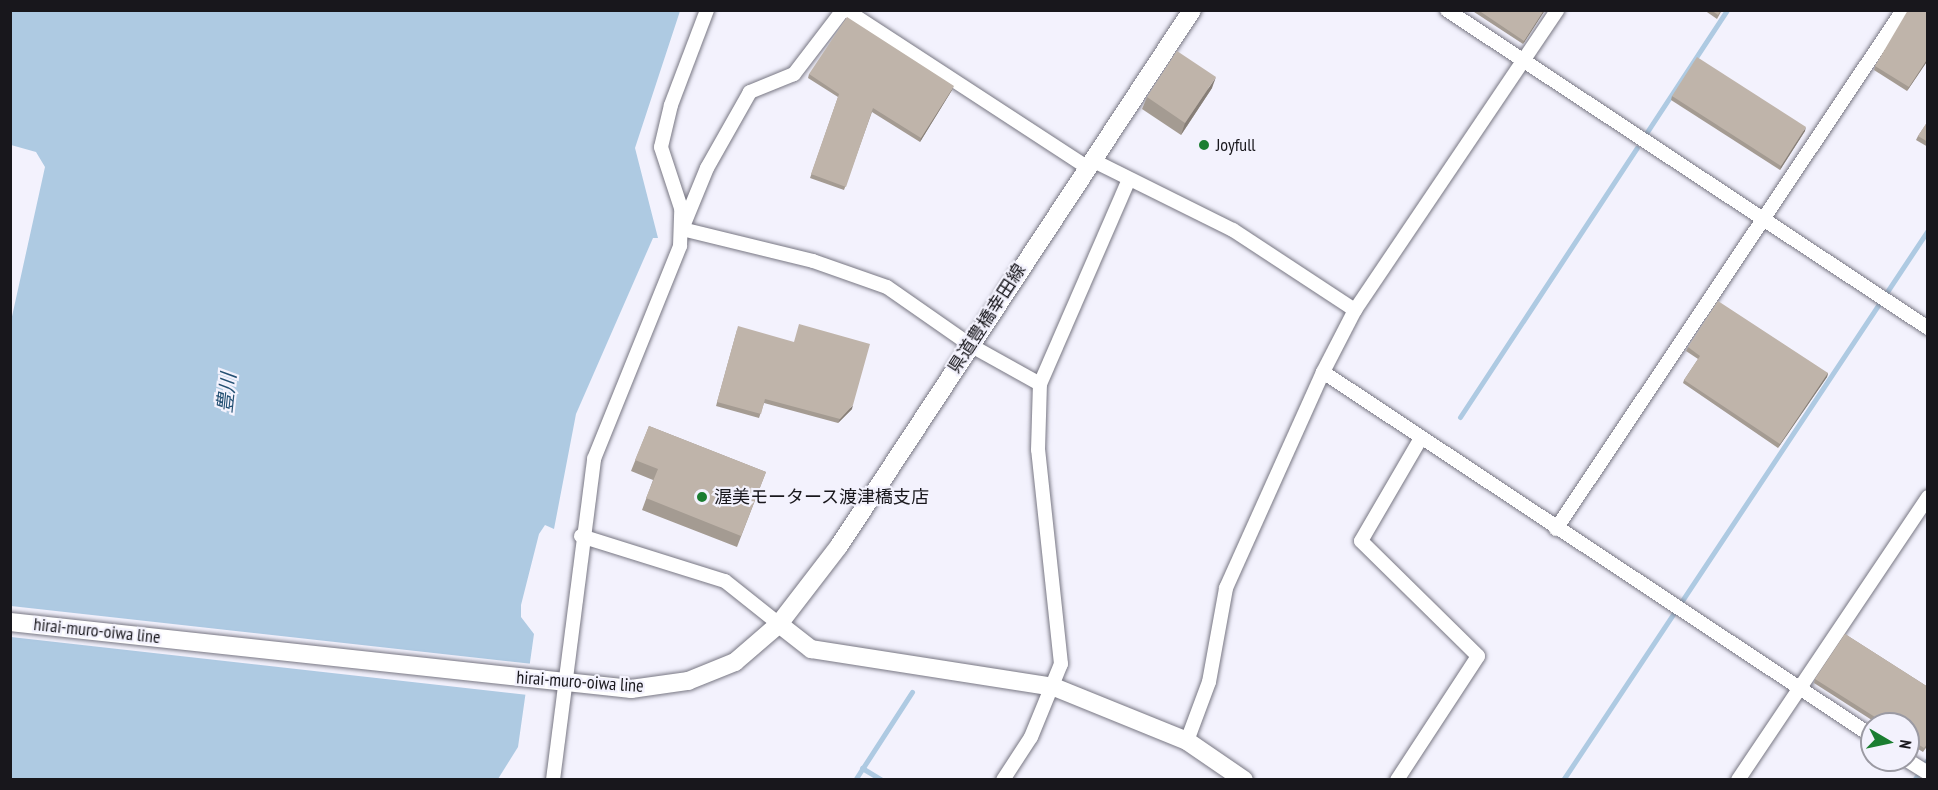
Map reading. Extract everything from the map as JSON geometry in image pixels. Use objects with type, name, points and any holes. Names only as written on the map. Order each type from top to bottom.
[{"type":"main road","name":"県道豊橋幸田線","points":[[779,624],[839,546],[1089,163],[1192,10]]},
{"type":"main road","name":"hirai-muro-oiwa line","points":[[10,622],[632,689],[688,681],[735,662],[779,624]]},
{"type":"main road","points":[[779,624],[811,649],[1054,687],[1186,741],[1244,780]]},
{"type":"street","points":[[682,229],[681,208],[661,147],[671,105],[707,10]]},
{"type":"street","points":[[553,780],[561,683],[594,459],[674,264],[682,229],[707,168],[750,92],[794,74],[844,10],[1089,163],[1129,179],[1233,231],[1355,310]]},
{"type":"street","points":[[1447,10],[1928,328]]},
{"type":"street","points":[[1186,741],[1209,682],[1226,588],[1323,372],[1355,310],[1557,10]]},
{"type":"street","points":[[1556,529],[1903,10]]},
{"type":"street","points":[[1003,780],[1031,737],[1054,687],[1061,664],[1038,450],[1040,384],[1129,179]]},
{"type":"street","points":[[682,229],[813,261],[887,287],[970,345],[1040,384]]},
{"type":"street","points":[[1323,372],[1556,529],[1860,728]]},
{"type":"street","points":[[1397,780],[1478,656],[1361,541],[1421,438]]},
{"type":"street","points":[[1738,780],[1928,497]]},
{"type":"street","points":[[581,536],[725,581],[779,624]]},
{"type":"water","name":"豊川","points":[[10,11],[680,11],[635,148],[658,238],[653,238],[576,414],[554,529],[545,525],[539,534],[521,605],[521,617],[534,634],[518,747],[498,779],[11,779],[11,321],[45,167],[36,152],[11,145]]},
{"type":"pier","points":[[11,606],[533,664],[528,695],[11,637]]},
{"type":"building","points":[[1478,10],[1544,10],[1524,41]]},
{"type":"building","points":[[1711,10],[1721,10],[1718,15]]},
{"type":"building","points":[[1908,10],[1928,10],[1928,58],[1909,87],[1875,66]]},
{"type":"building","points":[[847,17],[954,86],[921,138],[873,108],[846,187],[811,174],[839,94],[809,74]]},
{"type":"building","points":[[1177,51],[1216,77],[1185,123],[1147,97]]},
{"type":"building","points":[[1697,57],[1806,127],[1781,166],[1672,96]]},
{"type":"building","points":[[1928,121],[1928,142],[1918,136]]},
{"type":"building","points":[[1718,301],[1828,373],[1780,444],[1684,380],[1700,356],[1688,347]]},
{"type":"building","points":[[799,324],[870,344],[853,405],[840,419],[765,399],[761,414],[717,402],[738,326],[794,342]]},
{"type":"building","name":"渥美モータース渡津橋支店","points":[[649,426],[766,472],[741,536],[646,498],[658,469],[635,460]]},
{"type":"building","points":[[1845,634],[1928,687],[1928,743],[1924,748],[1920,746],[1920,712],[1867,712],[1815,679]]},
{"type":"waterway","points":[[1645,135],[1727,10]]},
{"type":"waterway","points":[[1460,417],[1637,148]]},
{"type":"waterway","points":[[1563,780],[1928,230]]},
{"type":"waterway","points":[[855,780],[912,692]]},
{"type":"waterway","points":[[1925,763],[1928,759]]},
{"type":"waterway","points":[[862,768],[882,780]]},
{"type":"waterway","points":[[1914,780],[1917,776]]},
{"type":"place","name":"Joyfull","points":[[1204,145]]},
{"type":"place","name":"渥美モータース渡津橋支店","points":[[702,497]]}]
